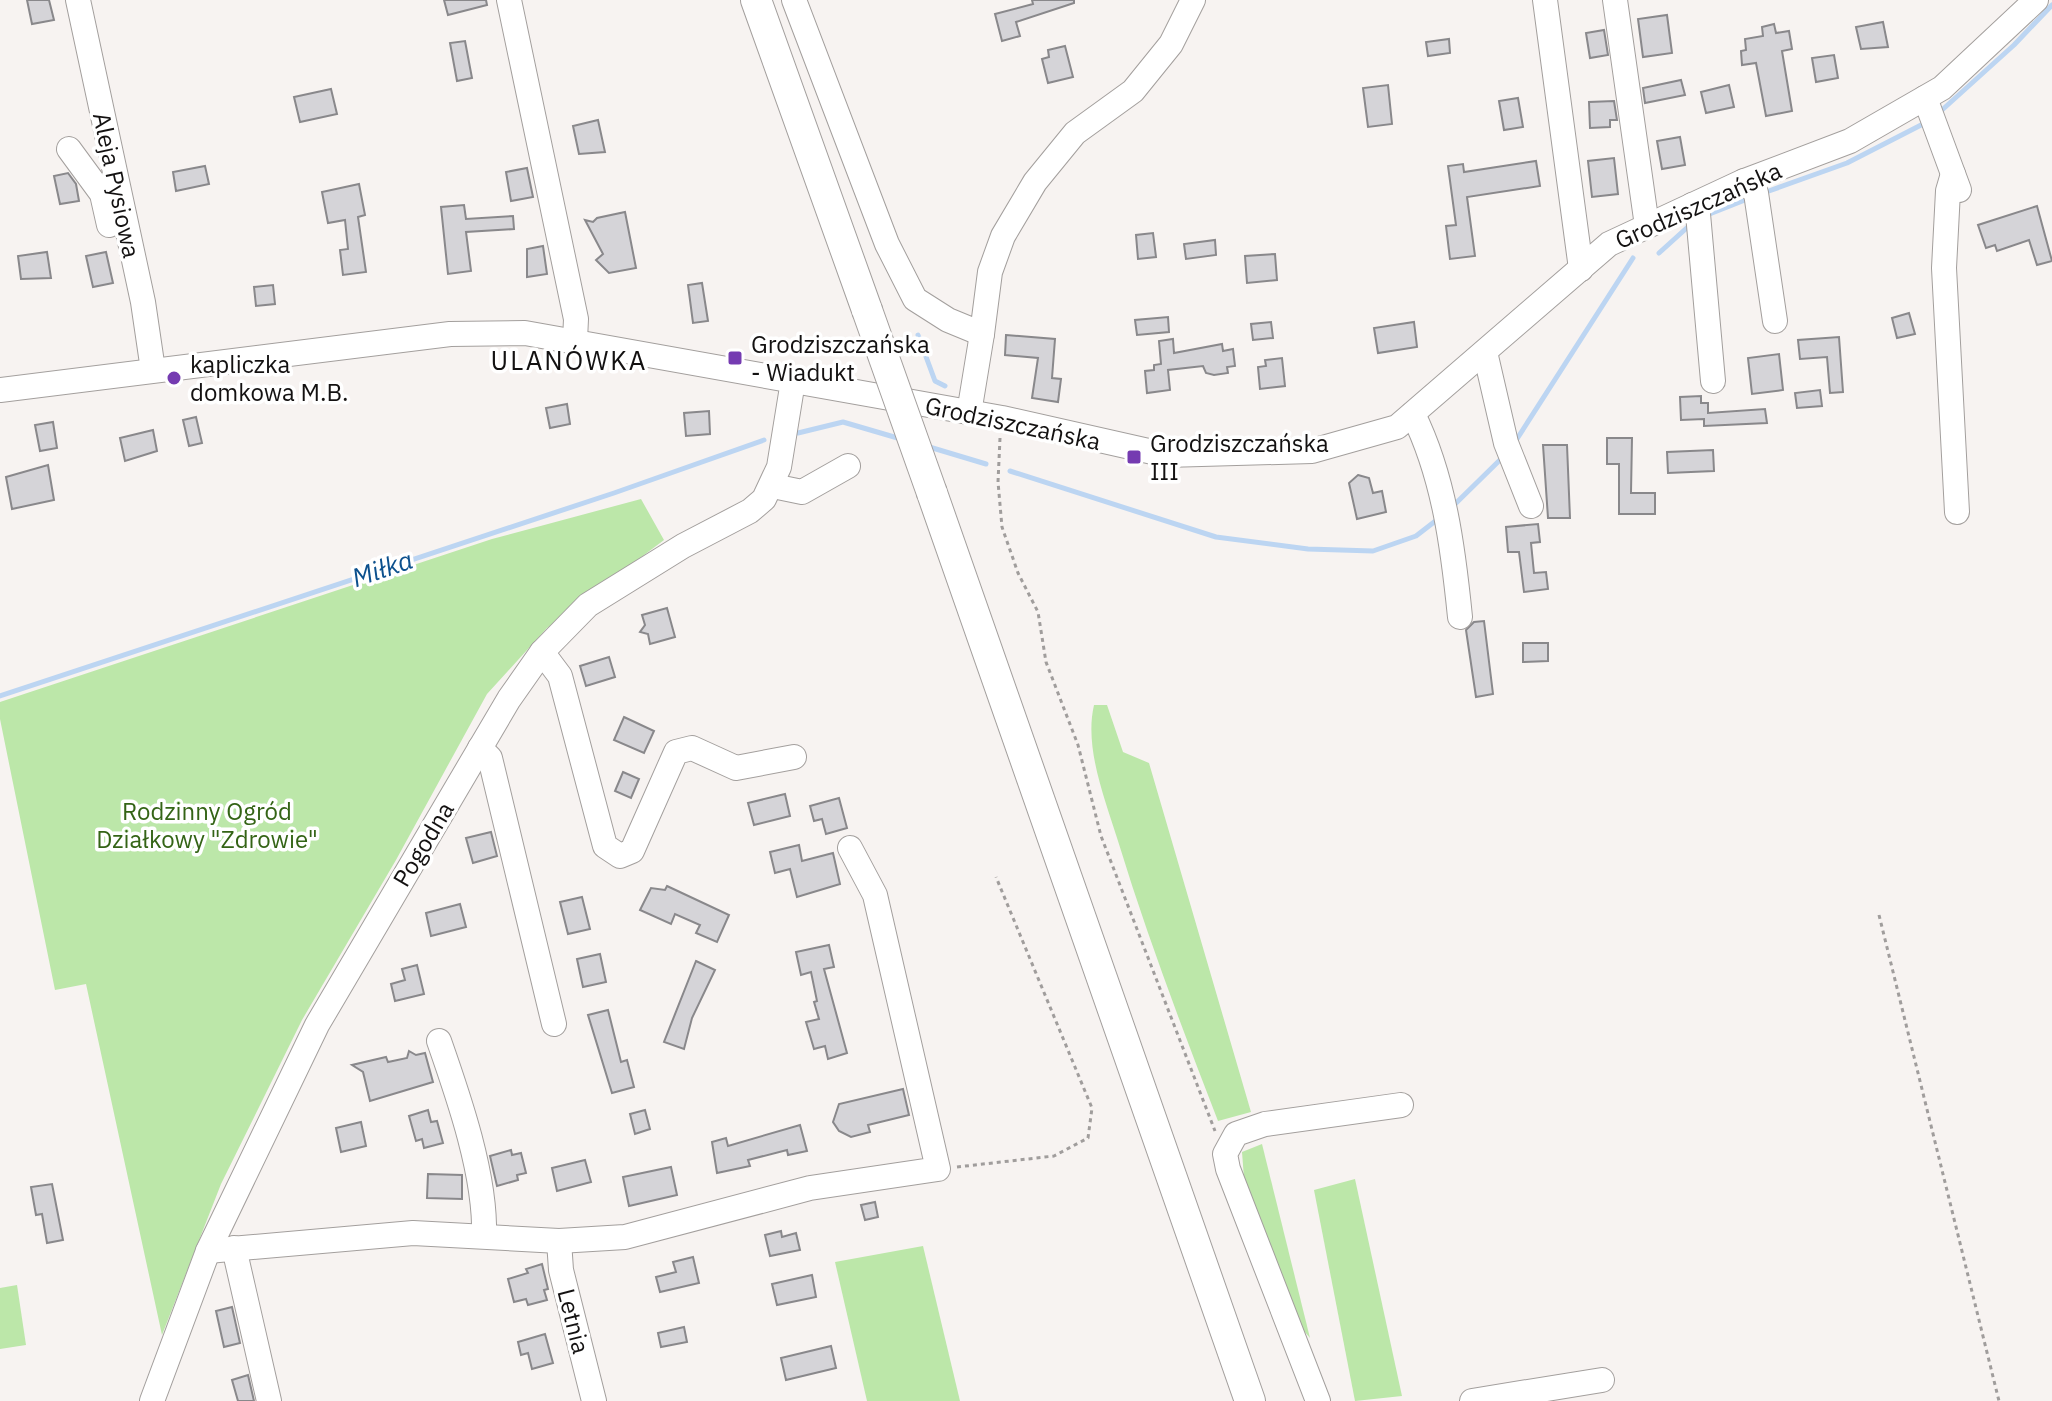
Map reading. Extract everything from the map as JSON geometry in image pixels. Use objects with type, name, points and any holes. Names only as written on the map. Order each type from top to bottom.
[{"type":"main road","points":[[756,0],[1250,1401]]},
{"type":"street","name":"Aleja Pysiowa","points":[[78,0],[143,302],[145,371]]},
{"type":"street","points":[[509,0],[576,319],[575,340]]},
{"type":"street","points":[[794,0],[887,244],[915,299],[948,320],[982,334]]},
{"type":"street","points":[[969,413],[990,272],[1003,236],[1035,182],[1075,133],[1133,91],[1171,44],[1193,0]]},
{"type":"street","points":[[1545,0],[1581,269]]},
{"type":"street","points":[[1615,0],[1647,226]]},
{"type":"street","name":"Grodziszczańska","points":[[0,390],[450,334],[525,333],[1002,418],[1166,455],[1312,451],[1397,427],[1609,244],[1744,181],[1850,141],[1942,88],[2011,11],[2036,0]]},
{"type":"street","points":[[1925,98],[1964,202]]},
{"type":"street","points":[[69,149],[102,194],[133,338],[145,371]]},
{"type":"street","points":[[1953,174],[1948,191],[1944,268],[1957,512]]},
{"type":"street","points":[[1744,181],[1756,193],[1775,321]]},
{"type":"street","points":[[1692,205],[1698,214],[1713,381]]},
{"type":"street","points":[[1485,352],[1506,443],[1531,506]]},
{"type":"street","points":[[793,381],[773,486],[802,492],[848,466]]},
{"type":"street","points":[[1413,414],[1425,438],[1452,537],[1460,617]]},
{"type":"street","name":"Pogodna","points":[[152,1401],[208,1251],[317,1025],[480,748],[542,652],[588,605],[683,546],[750,511],[773,486]]},
{"type":"street","points":[[542,652],[560,676],[605,846],[612,853],[620,856],[632,851],[676,752],[692,748],[736,768],[794,757]]},
{"type":"street","points":[[480,748],[490,758],[554,1024]]},
{"type":"street","points":[[208,1251],[383,1234],[559,1241],[625,1237],[810,1188],[938,1169],[875,895],[850,848]]},
{"type":"street","points":[[439,1041],[455,1087],[485,1210],[484,1236]]},
{"type":"street","points":[[1318,1401],[1228,1169],[1225,1154],[1230,1141],[1244,1130],[1265,1124],[1401,1105]]},
{"type":"street","name":"Letnia","points":[[559,1241],[561,1270],[594,1401]]},
{"type":"street","points":[[234,1248],[269,1401]]},
{"type":"street","points":[[1472,1401],[1602,1380]]},
{"type":"path","points":[[1002,418],[998,482],[1002,527],[1018,573],[1038,612],[1046,662],[1078,745],[1101,836],[1212,1130],[1230,1141]]},
{"type":"path","points":[[938,1169],[1054,1156],[1088,1138],[1092,1108],[996,877]]},
{"type":"path","points":[[1879,915],[1999,1401]]},
{"type":"green space","name":"Rodzinny Ogród Działkowy \"Zdrowie\"","points":[[641,499],[664,540],[547,628],[487,694],[396,860],[302,1020],[221,1184],[162,1335],[86,984],[55,990],[0,719],[0,702],[492,539]]},
{"type":"green space","points":[[1094,705],[1107,705],[1123,752],[1149,763],[1251,1112],[1218,1121],[1153,947],[1102,791],[1092,738]]},
{"type":"green space","points":[[1262,1144],[1310,1338],[1298,1324],[1245,1191],[1242,1152]]},
{"type":"green space","points":[[1355,1179],[1402,1396],[1355,1401],[1314,1190]]},
{"type":"green space","points":[[923,1246],[960,1401],[867,1401],[835,1262]]},
{"type":"green space","points":[[17,1285],[26,1345],[0,1349],[0,1288]]},
{"type":"building","points":[[27,0],[49,0],[54,20],[32,24]]},
{"type":"building","points":[[444,0],[486,0],[487,5],[448,15]]},
{"type":"building","points":[[1032,0],[1074,0],[1074,3],[1016,22],[1020,36],[1002,41],[995,14],[1033,4]]},
{"type":"building","points":[[1667,15],[1672,53],[1643,57],[1638,19]]},
{"type":"building","points":[[1883,22],[1888,47],[1861,49],[1856,27]]},
{"type":"building","points":[[1774,24],[1776,33],[1789,31],[1792,49],[1782,51],[1792,111],[1766,116],[1756,63],[1742,65],[1741,51],[1746,50],[1745,39],[1763,36],[1762,27]]},
{"type":"building","points":[[1604,30],[1608,55],[1590,58],[1586,33]]},
{"type":"building","points":[[1449,39],[1450,53],[1428,56],[1426,42]]},
{"type":"building","points":[[465,41],[472,78],[457,81],[450,43]]},
{"type":"building","points":[[1065,46],[1073,77],[1048,83],[1042,59],[1049,57],[1048,50]]},
{"type":"building","points":[[1834,55],[1838,78],[1816,82],[1812,58]]},
{"type":"building","points":[[1681,80],[1685,95],[1645,103],[1643,88]]},
{"type":"building","points":[[1388,85],[1392,124],[1368,127],[1363,88]]},
{"type":"building","points":[[1729,85],[1734,107],[1706,113],[1701,92]]},
{"type":"building","points":[[331,89],[337,114],[300,122],[294,97]]},
{"type":"building","points":[[1518,98],[1523,127],[1504,130],[1499,101]]},
{"type":"building","points":[[1614,101],[1617,120],[1610,120],[1610,127],[1590,128],[1589,102]]},
{"type":"building","points":[[598,120],[605,152],[579,154],[573,126]]},
{"type":"building","points":[[1680,137],[1685,165],[1662,169],[1657,141]]},
{"type":"building","points":[[1614,158],[1618,194],[1592,197],[1588,161]]},
{"type":"building","points":[[1536,161],[1540,186],[1467,197],[1475,256],[1450,259],[1446,226],[1456,225],[1448,166],[1463,164],[1464,172]]},
{"type":"building","points":[[205,166],[209,184],[176,191],[173,172]]},
{"type":"building","points":[[527,168],[533,197],[511,201],[506,172]]},
{"type":"building","points":[[68,173],[76,184],[79,201],[60,204],[54,176]]},
{"type":"building","points":[[359,184],[365,215],[358,217],[366,272],[343,275],[340,250],[348,249],[345,220],[328,223],[322,192]]},
{"type":"building","points":[[464,205],[466,219],[513,216],[514,229],[466,232],[471,271],[448,274],[441,207]]},
{"type":"building","points":[[2037,206],[2052,261],[2037,265],[2029,240],[1997,251],[1995,245],[1986,248],[1978,225]]},
{"type":"building","points":[[625,212],[636,268],[609,273],[596,260],[603,254],[585,220],[593,222],[597,218]]},
{"type":"building","points":[[1153,233],[1156,257],[1138,259],[1136,235]]},
{"type":"building","points":[[1215,240],[1216,255],[1186,259],[1184,244]]},
{"type":"building","points":[[543,246],[547,274],[527,277],[527,249]]},
{"type":"building","points":[[47,252],[51,278],[21,279],[18,256]]},
{"type":"building","points":[[106,252],[113,283],[93,287],[86,256]]},
{"type":"building","points":[[1275,254],[1277,280],[1247,283],[1245,256]]},
{"type":"building","points":[[702,283],[708,321],[693,323],[688,285]]},
{"type":"building","points":[[273,285],[275,304],[256,306],[254,287]]},
{"type":"building","points":[[1909,313],[1915,334],[1897,338],[1892,318]]},
{"type":"building","points":[[1168,317],[1169,332],[1137,335],[1135,320]]},
{"type":"building","points":[[1271,322],[1273,338],[1253,340],[1251,324]]},
{"type":"building","points":[[1414,322],[1417,347],[1378,353],[1374,328]]},
{"type":"building","points":[[1006,335],[1055,339],[1052,378],[1061,379],[1058,402],[1032,398],[1038,358],[1005,355]]},
{"type":"building","points":[[1839,337],[1843,392],[1830,393],[1827,357],[1800,359],[1798,340]]},
{"type":"building","points":[[1173,339],[1174,353],[1222,344],[1223,351],[1233,349],[1235,366],[1227,367],[1228,373],[1214,375],[1206,373],[1203,366],[1168,370],[1170,390],[1147,393],[1145,371],[1154,370],[1154,365],[1161,364],[1159,341]]},
{"type":"building","points":[[1779,354],[1783,390],[1752,394],[1748,358]]},
{"type":"building","points":[[1282,358],[1285,386],[1260,389],[1258,367],[1266,366],[1265,360]]},
{"type":"building","points":[[1820,390],[1822,406],[1797,408],[1795,393]]},
{"type":"building","points":[[1701,396],[1701,403],[1708,403],[1708,413],[1765,409],[1767,423],[1704,426],[1704,419],[1681,420],[1680,397]]},
{"type":"building","points":[[567,404],[570,424],[550,428],[546,408]]},
{"type":"building","points":[[709,411],[710,434],[686,436],[684,413]]},
{"type":"building","points":[[196,417],[202,443],[189,446],[183,420]]},
{"type":"building","points":[[53,422],[57,448],[40,451],[35,425]]},
{"type":"building","points":[[153,430],[157,451],[125,461],[120,438]]},
{"type":"building","points":[[1607,438],[1632,438],[1631,493],[1655,493],[1655,514],[1619,514],[1619,464],[1607,464]]},
{"type":"building","points":[[1543,445],[1567,445],[1570,518],[1548,518]]},
{"type":"building","points":[[1713,450],[1714,471],[1668,473],[1667,452]]},
{"type":"building","points":[[48,465],[54,500],[12,509],[6,477]]},
{"type":"building","points":[[1358,475],[1369,478],[1373,493],[1382,491],[1386,512],[1357,519],[1349,483]]},
{"type":"building","points":[[1538,524],[1540,542],[1531,543],[1534,573],[1546,572],[1548,589],[1524,592],[1519,552],[1508,552],[1506,527]]},
{"type":"building","points":[[667,608],[675,637],[650,644],[648,634],[640,632],[645,625],[642,615]]},
{"type":"building","points":[[1484,621],[1493,694],[1476,697],[1466,630],[1474,622]]},
{"type":"building","points":[[1523,643],[1548,643],[1548,661],[1523,662]]},
{"type":"building","points":[[609,657],[615,677],[586,686],[580,666]]},
{"type":"building","points":[[624,717],[654,731],[644,753],[614,740]]},
{"type":"building","points":[[623,772],[639,779],[631,798],[615,791]]},
{"type":"building","points":[[785,794],[790,816],[754,825],[748,803]]},
{"type":"building","points":[[839,798],[847,828],[826,834],[822,819],[814,821],[810,806]]},
{"type":"building","points":[[491,832],[497,856],[473,863],[466,838]]},
{"type":"building","points":[[799,845],[802,861],[833,853],[840,884],[797,897],[790,869],[775,873],[770,852]]},
{"type":"building","points":[[667,886],[729,915],[717,942],[696,933],[700,925],[675,914],[671,924],[640,910],[651,888],[665,890]]},
{"type":"building","points":[[582,897],[590,929],[568,934],[560,902]]},
{"type":"building","points":[[460,904],[466,927],[431,936],[426,913]]},
{"type":"building","points":[[829,945],[834,967],[824,969],[847,1053],[828,1059],[825,1046],[814,1049],[806,1022],[819,1019],[814,1002],[817,1001],[811,972],[801,975],[796,952]]},
{"type":"building","points":[[600,954],[606,982],[583,987],[577,959]]},
{"type":"building","points":[[696,961],[715,970],[692,1018],[684,1049],[664,1042]]},
{"type":"building","points":[[417,965],[424,994],[395,1001],[391,984],[405,980],[402,969]]},
{"type":"building","points":[[608,1010],[621,1062],[627,1060],[634,1087],[612,1093],[588,1015]]},
{"type":"building","points":[[409,1051],[416,1055],[425,1053],[433,1082],[370,1101],[363,1072],[352,1065],[386,1057],[388,1062],[407,1058]]},
{"type":"building","points":[[903,1089],[909,1115],[868,1125],[870,1132],[851,1137],[839,1131],[833,1122],[839,1104]]},
{"type":"building","points":[[428,1110],[431,1122],[437,1121],[443,1143],[424,1148],[422,1139],[416,1141],[409,1116]]},
{"type":"building","points":[[645,1110],[650,1129],[635,1134],[630,1114]]},
{"type":"building","points":[[361,1122],[366,1146],[341,1152],[336,1128]]},
{"type":"building","points":[[800,1125],[807,1151],[788,1155],[787,1150],[748,1160],[750,1166],[717,1173],[712,1142],[726,1138],[728,1146]]},
{"type":"building","points":[[511,1150],[512,1155],[521,1153],[526,1173],[517,1175],[518,1180],[497,1186],[490,1156]]},
{"type":"building","points":[[585,1160],[591,1182],[557,1191],[552,1168]]},
{"type":"building","points":[[671,1167],[677,1195],[629,1206],[623,1177]]},
{"type":"building","points":[[428,1174],[462,1175],[462,1199],[427,1198]]},
{"type":"building","points":[[52,1184],[63,1240],[47,1243],[42,1214],[36,1215],[31,1187]]},
{"type":"building","points":[[875,1202],[878,1217],[865,1220],[861,1205]]},
{"type":"building","points":[[781,1231],[782,1237],[796,1233],[800,1250],[770,1256],[765,1235]]},
{"type":"building","points":[[693,1257],[699,1283],[660,1292],[656,1277],[676,1272],[673,1262]]},
{"type":"building","points":[[542,1264],[548,1289],[544,1290],[547,1300],[528,1305],[526,1299],[514,1302],[508,1279],[528,1273],[526,1269]]},
{"type":"building","points":[[812,1275],[816,1297],[777,1305],[772,1284]]},
{"type":"building","points":[[232,1307],[240,1343],[224,1347],[216,1311]]},
{"type":"building","points":[[684,1327],[687,1342],[661,1347],[658,1333]]},
{"type":"building","points":[[545,1334],[553,1363],[532,1369],[528,1353],[521,1355],[518,1342]]},
{"type":"building","points":[[831,1346],[836,1368],[786,1380],[781,1358]]},
{"type":"building","points":[[248,1375],[254,1401],[238,1401],[232,1380]]},
{"type":"waterway","points":[[1942,110],[2014,45],[2052,5]]},
{"type":"waterway","points":[[1766,192],[1847,163],[1925,123]]},
{"type":"waterway","points":[[1707,215],[1750,198]]},
{"type":"waterway","points":[[1659,253],[1690,225]]},
{"type":"waterway","points":[[1515,442],[1633,258]]},
{"type":"waterway","points":[[918,335],[935,381],[945,386]]},
{"type":"waterway","points":[[798,433],[843,422],[901,439]]},
{"type":"waterway","name":"Miłka","points":[[0,696],[614,493],[764,440]]},
{"type":"waterway","points":[[926,446],[986,464]]},
{"type":"waterway","points":[[1451,508],[1504,456]]},
{"type":"waterway","points":[[1010,471],[1216,537],[1308,549],[1373,551],[1416,536],[1438,519]]},
{"type":"place","name":"Grodziszczańska - Wiadukt","points":[[735,358]]},
{"type":"place","name":"kapliczka domkowa M.B.","points":[[174,378]]},
{"type":"place","name":"Grodziszczańska III","points":[[1134,457]]},
{"type":"district","name":"ULANÓWKA","points":[[569,360]]}]
